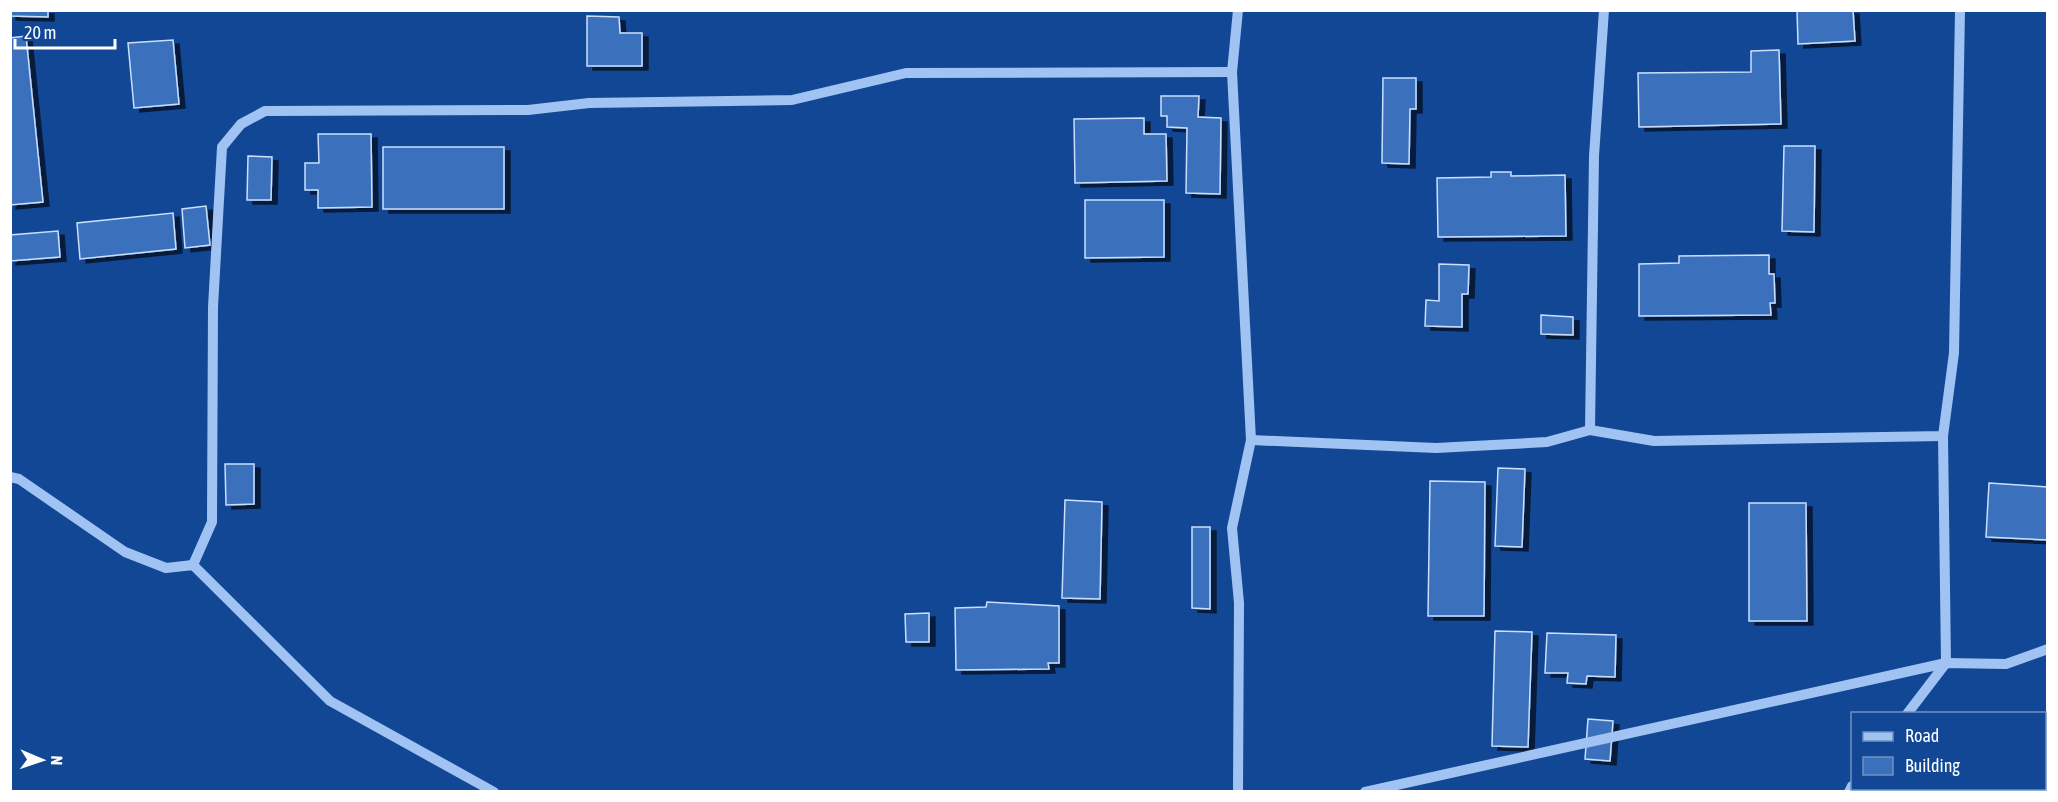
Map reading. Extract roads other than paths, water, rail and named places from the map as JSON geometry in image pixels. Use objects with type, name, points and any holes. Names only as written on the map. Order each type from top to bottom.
[{"type":"street","points":[[1238,10],[1232,72],[1251,440],[1232,528],[1239,603],[1238,792]]},
{"type":"street","points":[[1590,430],[1594,156],[1604,10]]},
{"type":"street","points":[[1909,712],[1946,663],[1943,436],[1954,353],[1960,10]]},
{"type":"street","points":[[193,565],[212,522],[213,307],[222,147],[242,124],[265,111],[528,110],[589,104],[792,100],[906,73],[1232,72]]},
{"type":"street","points":[[1251,440],[1436,448],[1547,442],[1590,430],[1654,441],[1943,436]]},
{"type":"street","points":[[10,477],[19,479],[125,552],[166,568],[193,565]]},
{"type":"street","points":[[193,565],[330,701],[494,792]]},
{"type":"street","points":[[1365,792],[1946,663],[2006,664],[2048,650]]}]
